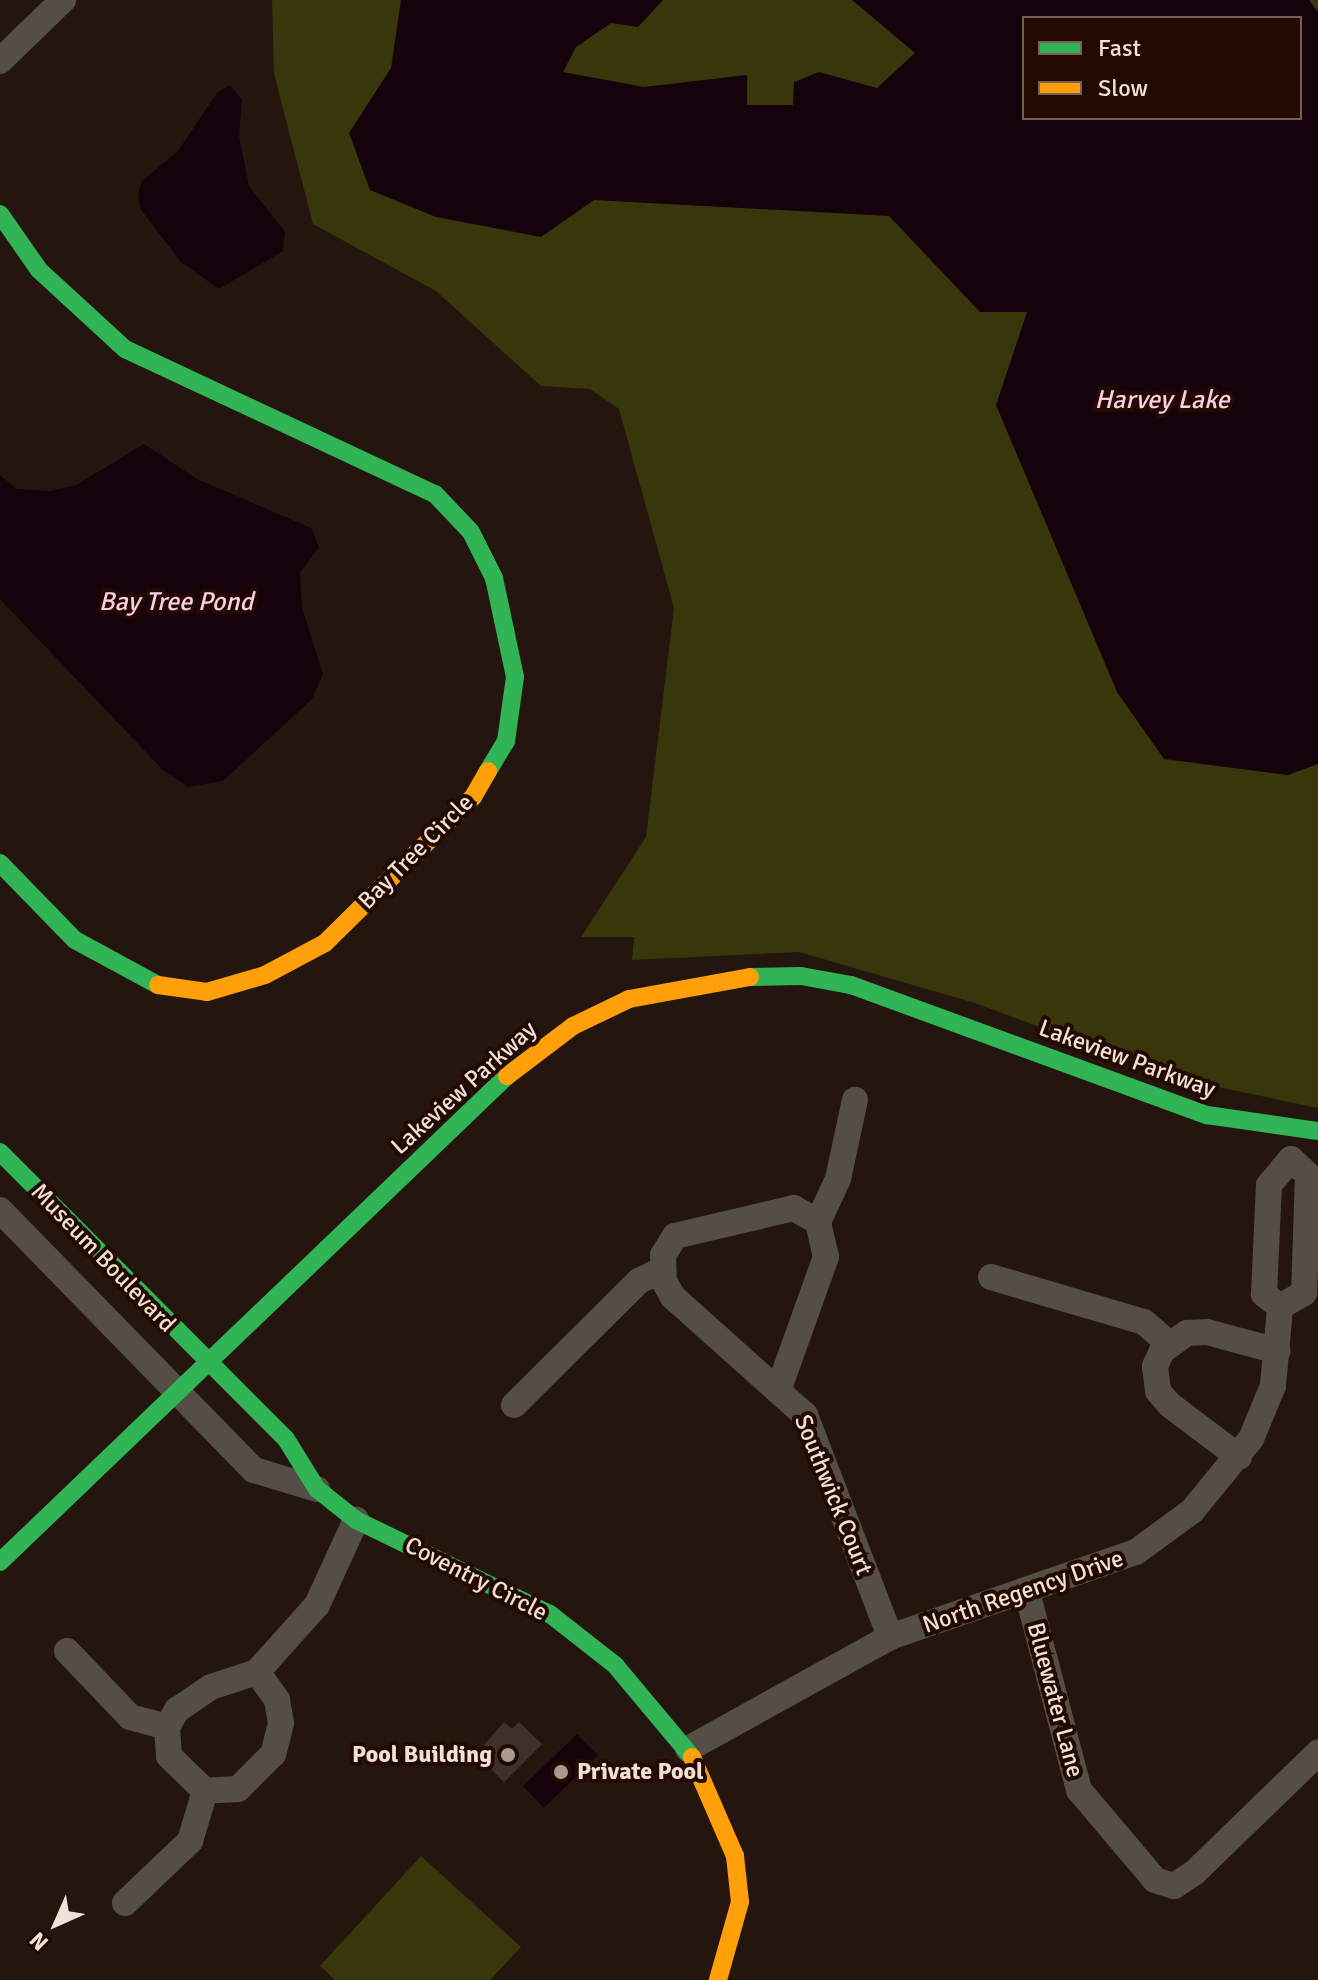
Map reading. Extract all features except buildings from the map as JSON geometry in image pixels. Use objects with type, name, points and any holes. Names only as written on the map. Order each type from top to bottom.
[{"type":"street","points":[[0,61],[63,0]]},
{"type":"street","name":"Bay Tree Circle","points":[[0,214],[39,270],[125,349],[435,494],[471,532],[494,578],[515,677],[506,741],[473,797],[325,943],[265,975],[207,992],[146,983],[75,940],[0,863]]},
{"type":"street","name":"Lakeview Parkway","points":[[0,1562],[530,1055],[629,999],[682,983],[801,976],[851,985],[1207,1115],[1288,1130],[1318,1131]]},
{"type":"street","points":[[779,1388],[673,1297],[662,1270],[667,1244],[690,1230],[794,1208],[818,1222],[838,1179],[855,1100]]},
{"type":"street","points":[[1280,1307],[1304,1293],[1308,1175],[1291,1159],[1288,1130]]},
{"type":"street","name":"Museum Boulevard","points":[[0,1152],[208,1363]]},
{"type":"street","name":"North Regency Drive","points":[[688,1749],[890,1637],[1136,1552],[1192,1511],[1239,1457],[1273,1386],[1280,1307],[1264,1294],[1269,1185],[1291,1159]]},
{"type":"street","name":"Museum Boulevard","points":[[0,1210],[175,1394]]},
{"type":"street","name":"Southwick Court","points":[[818,1222],[826,1257],[779,1388],[805,1415],[890,1637]]},
{"type":"street","points":[[514,1405],[639,1281],[662,1270]]},
{"type":"street","points":[[991,1277],[1144,1322],[1169,1344]]},
{"type":"street","points":[[1239,1457],[1158,1391],[1155,1366],[1169,1344],[1187,1333],[1207,1332],[1278,1351]]},
{"type":"street","name":"Coventry Circle","points":[[208,1363],[286,1439],[317,1489],[356,1520],[550,1614],[615,1665],[688,1749],[735,1856],[740,1902],[718,1980]]},
{"type":"street","name":"Coventry Circle","points":[[175,1394],[254,1470],[317,1489]]},
{"type":"street","points":[[257,1672],[277,1700],[278,1742],[238,1789],[205,1791],[169,1756],[167,1727],[177,1710],[211,1687],[257,1672],[317,1605],[356,1520]]},
{"type":"street","name":"Bluewater Lane","points":[[1027,1592],[1079,1790],[1155,1880],[1174,1886],[1194,1873],[1318,1753]]},
{"type":"street","points":[[67,1651],[130,1717],[167,1727]]},
{"type":"street","points":[[125,1903],[190,1841],[205,1791]]},
{"type":"shaded area","points":[[272,0],[1318,0],[1318,1108],[1180,1079],[975,1003],[799,952],[632,960],[634,937],[581,937],[646,837],[674,608],[619,409],[590,389],[541,386],[436,291],[313,224],[274,74]]},
{"type":"shaded area","points":[[421,1856],[521,1947],[490,1980],[335,1980],[320,1966]]},
{"type":"water","name":"Harvey Lake","points":[[401,0],[663,0],[638,27],[611,23],[576,47],[563,72],[644,87],[747,75],[747,105],[793,105],[794,82],[819,72],[877,88],[915,53],[852,0],[1309,0],[1318,12],[1318,764],[1288,775],[1164,759],[1117,692],[996,405],[1027,312],[980,312],[889,216],[594,200],[541,237],[436,217],[370,190],[349,133],[391,68]]},
{"type":"water","points":[[230,85],[242,100],[239,136],[249,186],[285,232],[283,251],[219,289],[181,262],[141,210],[138,194],[142,181],[178,151],[217,93]]},
{"type":"water","name":"Bay Tree Pond","points":[[144,444],[197,479],[311,528],[319,547],[300,573],[302,608],[323,674],[312,699],[223,781],[188,787],[163,770],[0,599],[0,475],[16,489],[51,491],[76,485]]},
{"type":"water","name":"Private Pool","points":[[577,1734],[598,1756],[544,1808],[523,1786]]},
{"type":"traffic: fast","points":[[0,214],[39,270],[125,349],[435,494],[471,532],[494,578],[515,677],[506,741],[488,771]]},
{"type":"traffic: fast","points":[[0,863],[75,940],[158,985]]},
{"type":"traffic: fast","points":[[750,977],[801,976],[851,985],[1207,1115],[1318,1131]]},
{"type":"traffic: fast","points":[[0,1562],[507,1076]]},
{"type":"traffic: fast","points":[[0,1152],[286,1439],[317,1489],[356,1520],[550,1614],[615,1665],[692,1757]]},
{"type":"traffic: slow","points":[[158,985],[207,992],[265,975],[325,943],[473,797],[488,771]]},
{"type":"traffic: slow","points":[[507,1076],[573,1026],[629,999],[750,977]]},
{"type":"traffic: slow","points":[[692,1757],[735,1856],[740,1902],[718,1980]]},
{"type":"place","name":"Pool Building","points":[[508,1755]]},
{"type":"place","name":"Private Pool","points":[[561,1772]]}]
